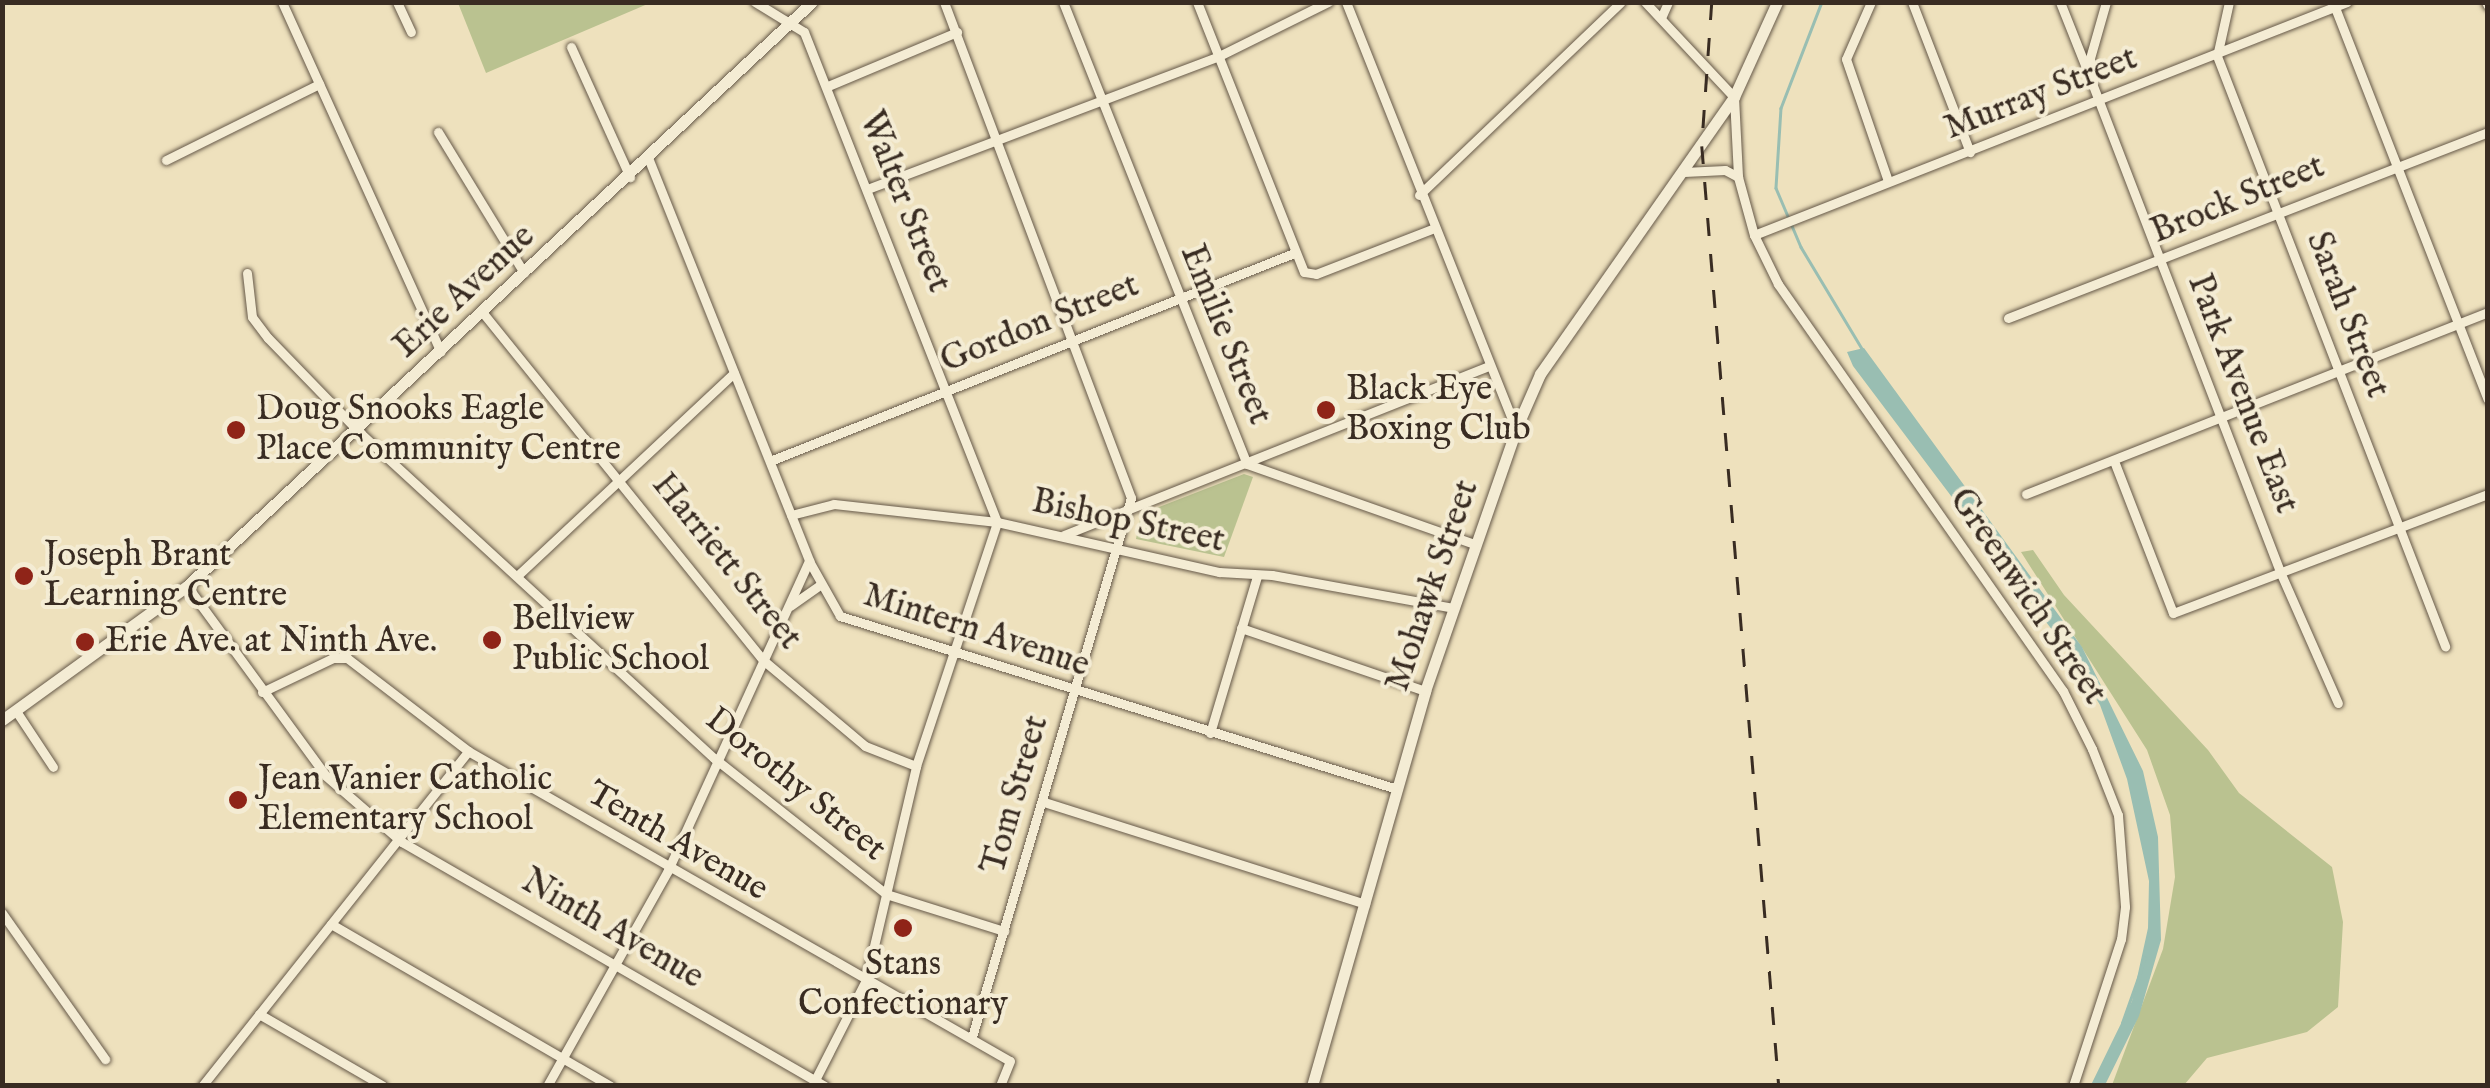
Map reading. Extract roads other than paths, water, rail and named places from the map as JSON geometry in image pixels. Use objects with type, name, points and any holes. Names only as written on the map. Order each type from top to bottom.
[{"type":"street","points":[[282,2],[441,352]]},
{"type":"street","points":[[397,2],[410,32]]},
{"type":"street","name":"Walter Street","points":[[756,2],[804,32],[870,188],[997,522]]},
{"type":"street","name":"Erie Avenue","points":[[2,720],[188,586],[649,160],[812,2]]},
{"type":"street","points":[[944,2],[1130,498],[1128,511]]},
{"type":"street","name":"Emilie Street","points":[[1063,2],[1247,464],[1474,544]]},
{"type":"street","points":[[1197,2],[1304,272],[1316,274],[1432,228]]},
{"type":"street","points":[[870,188],[1217,56],[1328,2]]},
{"type":"street","points":[[1346,2],[1432,228],[1516,429]]},
{"type":"street","points":[[1419,195],[1622,2]]},
{"type":"street","points":[[1646,2],[1734,97]]},
{"type":"street","points":[[1660,18],[1668,2]]},
{"type":"street","name":"Greenwich Street","points":[[1777,2],[1734,97],[1738,178],[1759,233],[1811,334],[2063,691],[2118,816],[2126,875],[2122,938],[2073,1086]]},
{"type":"street","points":[[1871,2],[1846,59],[1888,182]]},
{"type":"street","points":[[1912,2],[1970,152]]},
{"type":"street","name":"Park Avenue East","points":[[2060,2],[2281,574],[2338,704]]},
{"type":"street","points":[[2092,83],[2090,58],[2106,2]]},
{"type":"street","points":[[2217,56],[2230,2]]},
{"type":"street","name":"Murray Street","points":[[1759,233],[2347,2]]},
{"type":"street","points":[[2334,5],[2488,399]]},
{"type":"street","points":[[828,86],[956,32]]},
{"type":"street","points":[[572,47],[630,177]]},
{"type":"street","name":"Sarah Street","points":[[2217,56],[2445,646]]},
{"type":"street","points":[[166,160],[319,84]]},
{"type":"street","name":"Mohawk Street","points":[[1312,1086],[1425,691],[1516,429],[1540,374],[1734,97]]},
{"type":"street","points":[[438,132],[524,273]]},
{"type":"street","name":"Brock Street","points":[[2008,318],[2488,132]]},
{"type":"street","name":"Mintern Avenue","points":[[649,160],[809,561],[840,616],[1075,692],[1398,789]]},
{"type":"street","points":[[1684,172],[1724,170],[1738,178]]},
{"type":"street","name":"Gordon Street","points":[[770,460],[1294,253]]},
{"type":"street","name":"Dorothy Street","points":[[247,273],[252,317],[357,430],[714,758],[886,894],[1004,932]]},
{"type":"street","name":"Harriett Street","points":[[482,312],[622,477],[763,660],[866,746],[916,766]]},
{"type":"street","points":[[2026,494],[2488,312]]},
{"type":"street","points":[[1062,536],[1487,366]]},
{"type":"street","points":[[518,576],[734,373]]},
{"type":"street","points":[[2114,461],[2174,612],[2488,494]]},
{"type":"street","name":"Bishop Street","points":[[791,515],[834,504],[997,522],[1119,550],[1453,608]]},
{"type":"street","name":"Tom Street","points":[[972,1036],[1128,511]]},
{"type":"street","points":[[817,1084],[866,980],[916,766],[997,522]]},
{"type":"street","points":[[547,1086],[668,870],[714,758],[809,561]]},
{"type":"street","points":[[1210,733],[1257,576]]},
{"type":"street","name":"Ninth Avenue","points":[[188,586],[326,776],[402,842],[614,962],[817,1084]]},
{"type":"street","points":[[788,608],[820,586]]},
{"type":"street","points":[[1241,628],[1425,691]]},
{"type":"street","name":"Tenth Avenue","points":[[262,692],[333,658],[347,658],[468,752],[668,870],[972,1036],[1010,1062],[1000,1086]]},
{"type":"street","points":[[16,710],[52,767]]},
{"type":"street","points":[[202,1086],[402,842],[468,752]]},
{"type":"street","points":[[1044,802],[1364,904]]},
{"type":"street","points":[[2,913],[105,1059]]},
{"type":"street","points":[[331,924],[610,1086]]},
{"type":"street","points":[[259,1014],[383,1086]]},
{"type":"water","points":[[1864,348],[2082,647],[2143,771],[2158,837],[2161,940],[2139,1016],[2105,1085],[2091,1085],[2132,1001],[2148,928],[2149,881],[2127,779],[2100,705],[2065,647],[1853,366],[1847,352]]},
{"type":"waterway","points":[[1822,2],[1781,108],[1776,188],[1801,247],[1863,350]]},
{"type":"waterway","points":[[2122,1023],[2145,958],[2136,990]]},
{"type":"railway","points":[[1712,2],[1702,146],[1779,1086]]},
{"type":"place","name":"Black Eye Boxing Club","points":[[1326,410]]},
{"type":"place","name":"Doug Snooks Eagle Place Community Centre","points":[[236,430]]},
{"type":"place","name":"Joseph Brant Learning Centre","points":[[24,576]]},
{"type":"place","name":"Bellview Public School","points":[[492,640]]},
{"type":"place","name":"Erie Ave. at Ninth Ave.","points":[[85,642]]},
{"type":"place","name":"Jean Vanier Catholic Elementary School","points":[[238,800]]},
{"type":"place","name":"Stans Confectionary","points":[[903,928]]}]
